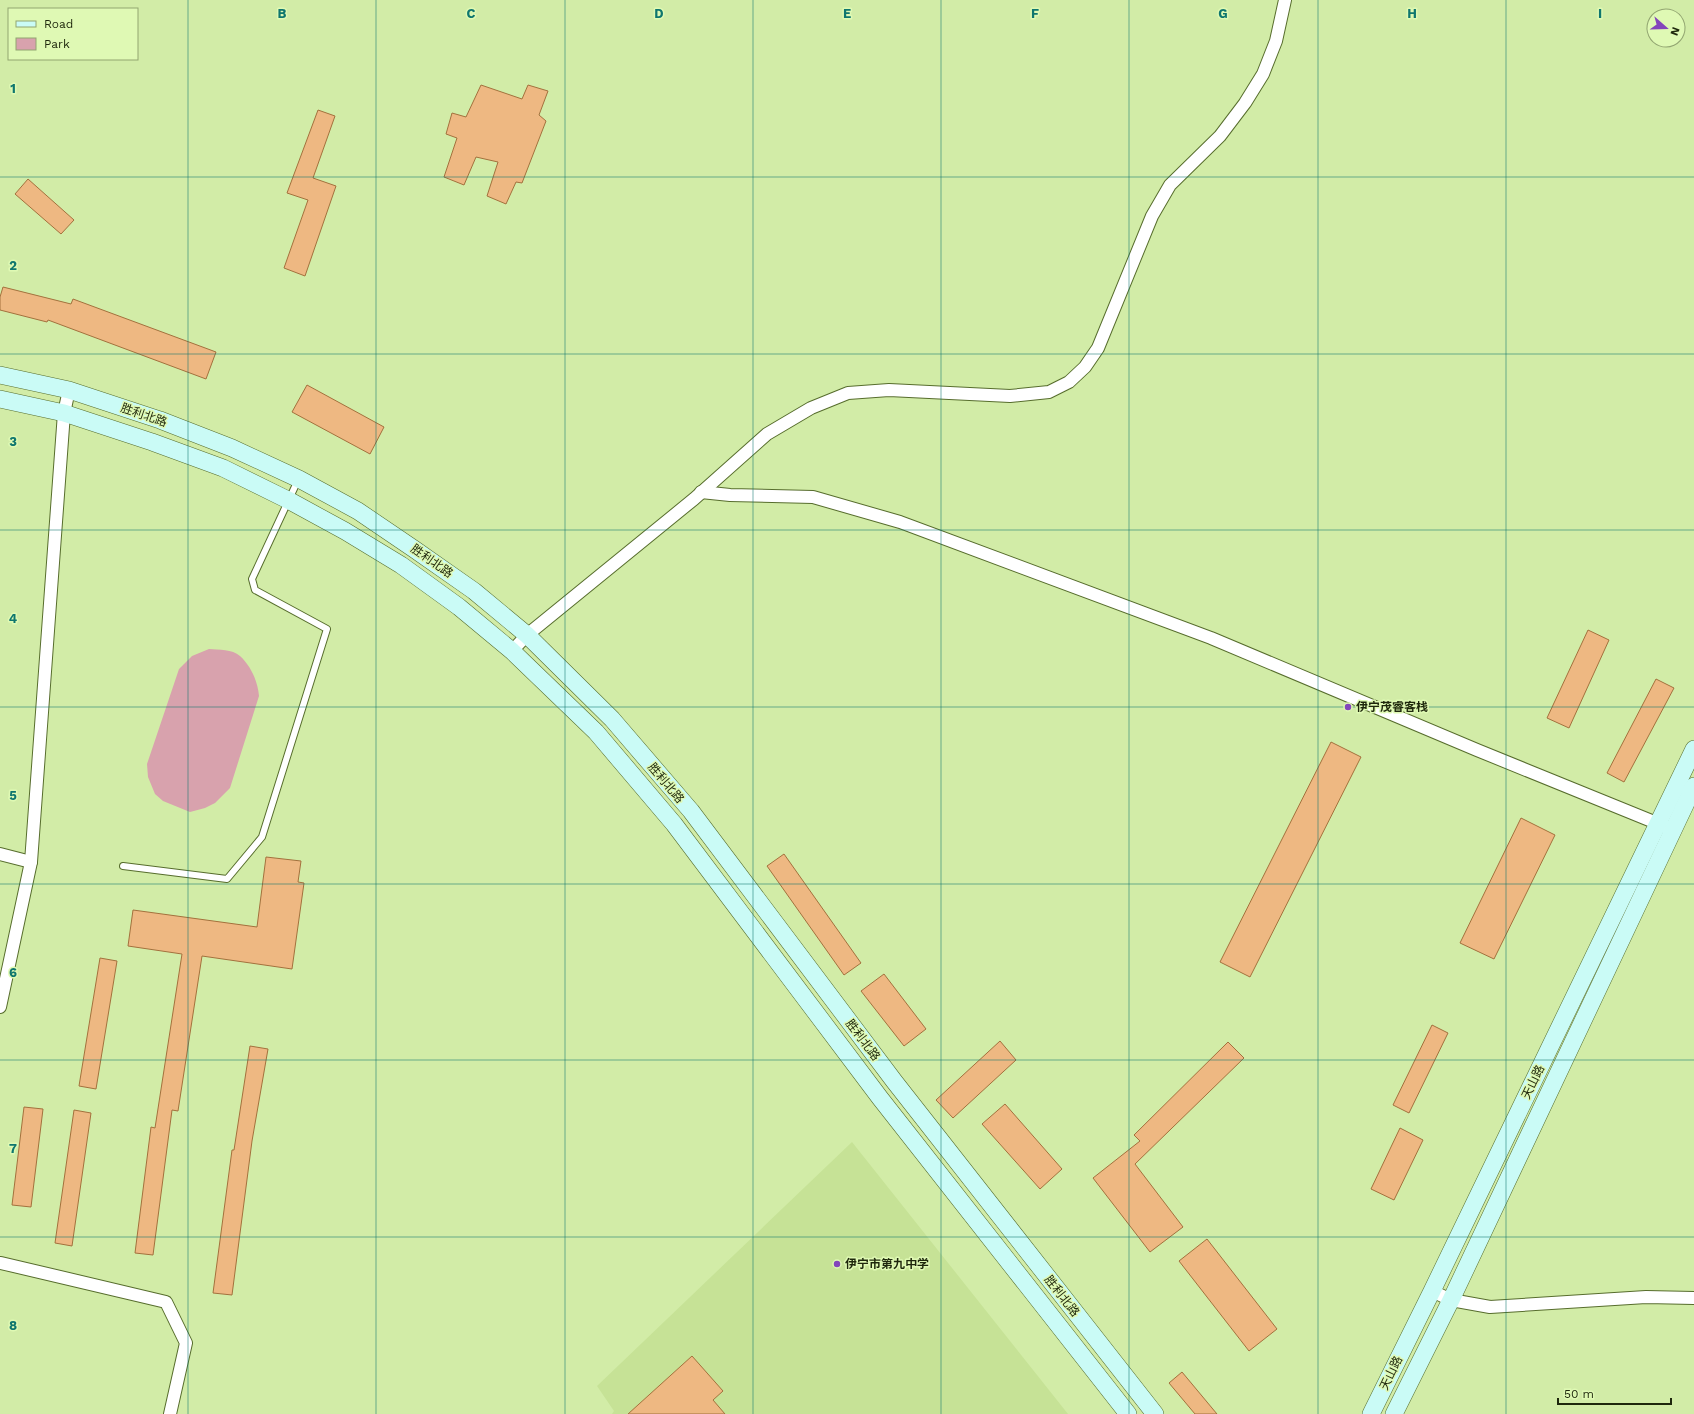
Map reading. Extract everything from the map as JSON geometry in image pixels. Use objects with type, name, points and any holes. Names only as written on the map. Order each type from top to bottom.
[{"type":"main road","name":"胜利北路","points":[[0,375],[69,390],[174,425],[232,448],[299,479],[358,510],[474,591],[527,635],[612,719],[691,811],[894,1081],[1154,1414]]},
{"type":"main road","name":"胜利北路","points":[[0,399],[64,414],[152,442],[222,468],[290,501],[345,531],[401,565],[459,607],[512,652],[596,732],[674,824],[880,1098],[1128,1414]]},
{"type":"main road","name":"天山路","points":[[1394,1414],[1451,1300],[1665,826],[1694,749]]},
{"type":"main road","name":"天山路","points":[[1371,1414],[1665,826],[1694,786]]},
{"type":"street","points":[[512,652],[527,635],[702,492],[767,434],[811,408],[848,393],[889,390],[1010,396],[1049,392],[1069,382],[1085,367],[1098,348],[1152,216],[1170,186],[1220,136],[1263,74],[1276,41],[1285,0]]},
{"type":"street","points":[[0,1007],[31,862],[64,414],[69,390]]},
{"type":"street","points":[[702,492],[730,495],[813,497],[900,522],[1212,638],[1477,750],[1665,826]]},
{"type":"street","points":[[0,854],[31,862]]},
{"type":"street","points":[[0,1263],[166,1302],[186,1343],[170,1414]]},
{"type":"street","points":[[1432,1291],[1451,1300],[1490,1307],[1646,1297],[1694,1298]]},
{"type":"lane","points":[[123,866],[227,880],[262,837],[327,629],[255,590],[252,580],[299,479]]},
{"type":"shaded area","name":"伊宁市第九中学","points":[[852,1142],[1068,1414],[612,1414],[614,1411],[597,1386]]},
{"type":"green space","points":[[209,649],[229,651],[240,656],[253,674],[259,696],[230,788],[215,803],[205,808],[190,812],[163,801],[155,794],[148,777],[147,764],[179,669],[192,656]]},
{"type":"building","points":[[481,85],[522,99],[528,85],[548,91],[539,115],[546,121],[522,183],[516,182],[506,204],[487,196],[498,162],[476,157],[464,185],[444,177],[457,138],[446,134],[452,113],[466,117]]},
{"type":"building","points":[[318,110],[335,116],[313,178],[336,186],[305,276],[284,268],[308,200],[287,193]]},
{"type":"building","points":[[28,179],[74,220],[61,234],[15,194]]},
{"type":"building","points":[[3,287],[71,304],[73,299],[216,352],[206,379],[48,320],[47,322],[0,310],[0,297]]},
{"type":"building","points":[[307,385],[384,427],[370,454],[292,412]]},
{"type":"building","points":[[1588,630],[1609,640],[1569,728],[1547,718]]},
{"type":"building","points":[[1656,679],[1674,688],[1624,782],[1607,773]]},
{"type":"building","points":[[1331,742],[1361,757],[1250,977],[1220,962]]},
{"type":"building","points":[[1521,818],[1555,835],[1494,959],[1460,943]]},
{"type":"building","points":[[784,854],[861,963],[844,975],[767,866]]},
{"type":"building","points":[[266,857],[301,861],[298,882],[304,883],[292,969],[202,956],[178,1111],[172,1110],[153,1255],[135,1253],[151,1127],[155,1128],[182,954],[128,946],[133,910],[257,927]]},
{"type":"building","points":[[100,958],[117,961],[96,1089],[79,1086]]},
{"type":"building","points":[[884,974],[926,1029],[904,1046],[861,991]]},
{"type":"building","points":[[1432,1025],[1448,1033],[1409,1113],[1393,1105]]},
{"type":"building","points":[[1000,1041],[1016,1060],[953,1118],[936,1100]]},
{"type":"building","points":[[1228,1042],[1244,1058],[1135,1164],[1183,1227],[1150,1252],[1093,1178],[1140,1141],[1134,1135]]},
{"type":"building","points":[[250,1046],[268,1049],[252,1141],[232,1295],[213,1293],[232,1150],[234,1150]]},
{"type":"building","points":[[1005,1104],[1062,1169],[1040,1189],[982,1124]]},
{"type":"building","points":[[24,1107],[43,1109],[31,1207],[12,1205]]},
{"type":"building","points":[[74,1110],[91,1113],[72,1246],[55,1243]]},
{"type":"building","points":[[1400,1128],[1423,1140],[1394,1200],[1371,1189]]},
{"type":"building","points":[[1207,1239],[1277,1329],[1249,1351],[1179,1261]]},
{"type":"building","points":[[692,1356],[723,1391],[713,1400],[725,1414],[628,1414]]},
{"type":"building","points":[[1182,1372],[1217,1414],[1195,1414],[1169,1383]]},
{"type":"place","name":"伊宁茂睿客栈","points":[[1348,707]]},
{"type":"place","name":"伊宁市第九中学","points":[[837,1264]]}]
